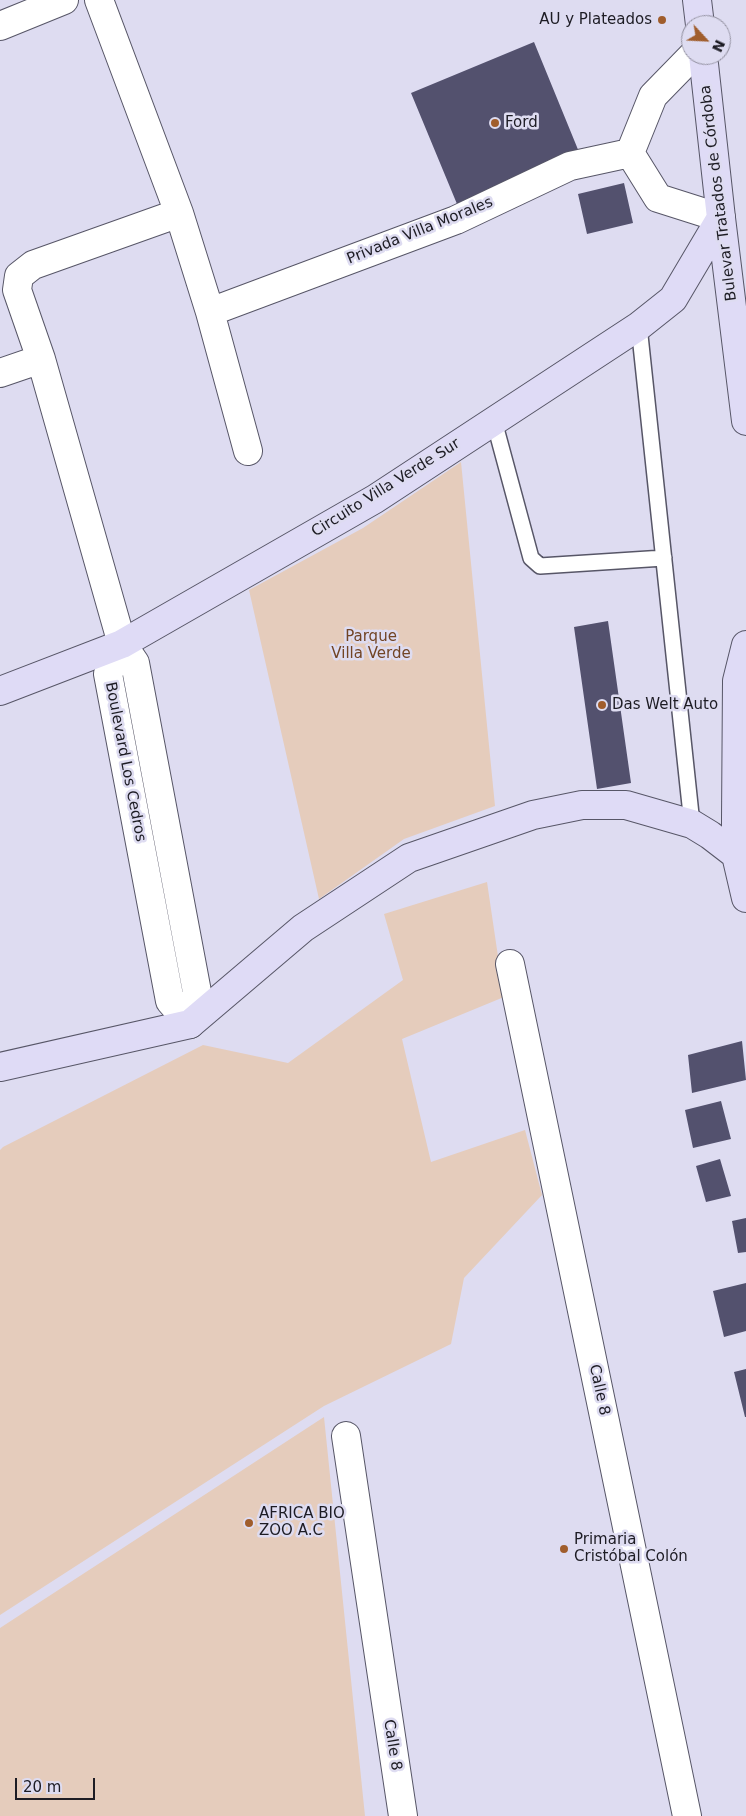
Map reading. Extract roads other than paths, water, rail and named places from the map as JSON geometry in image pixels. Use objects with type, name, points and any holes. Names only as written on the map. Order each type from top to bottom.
[{"type":"street","points":[[1,22],[64,0]]},
{"type":"street","points":[[99,0],[179,213],[210,312],[248,451]]},
{"type":"street","points":[[697,0],[699,15]]},
{"type":"street","points":[[683,65],[653,96],[630,153],[658,198],[721,218]]},
{"type":"street","name":"Bulevar Tratados de Córdoba","points":[[704,65],[746,421]]},
{"type":"street","name":"Privada Villa Morales","points":[[210,312],[456,220],[570,166],[630,153]]},
{"type":"street","name":"Boulevard Los Cedros","points":[[179,213],[33,265],[19,276],[17,290],[40,359],[122,644],[135,663],[198,992],[190,1024]]},
{"type":"street","name":"Circuito Villa Verde Sur","points":[[0,691],[122,644],[375,499],[639,326],[673,299],[721,218]]},
{"type":"street","points":[[0,373],[40,359]]},
{"type":"street","points":[[746,646],[737,681],[736,855],[746,898]]},
{"type":"street","points":[[0,1067],[190,1024],[303,928],[409,858],[533,815],[582,805],[626,806],[692,824],[736,855]]},
{"type":"street","name":"Calle 8","points":[[510,964],[687,1816]]},
{"type":"street","name":"Calle 8","points":[[346,1436],[403,1816]]},
{"type":"lane","points":[[639,326],[692,824]]},
{"type":"lane","points":[[494,421],[531,558],[540,566],[664,558]]},
{"type":"place","name":"AU y Plateados","points":[[662,20]]},
{"type":"place","name":"Ford","points":[[495,123]]},
{"type":"place","name":"Das Welt Auto","points":[[602,705]]},
{"type":"place","name":"AFRICA BIO ZOO A.C","points":[[249,1523]]},
{"type":"place","name":"Primaria Cristóbal Colón","points":[[564,1549]]},
{"type":"park label","name":"Parque Villa Verde","points":[[371,646]]}]
